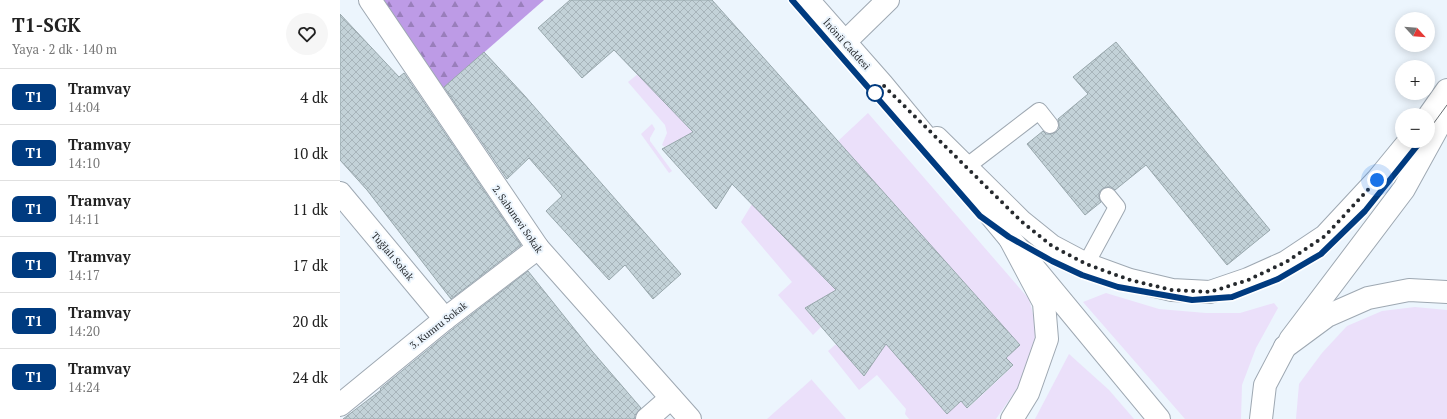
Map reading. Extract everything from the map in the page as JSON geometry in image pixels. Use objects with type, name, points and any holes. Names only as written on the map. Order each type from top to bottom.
[{"type":"main road","name":"2. Sabunevi Sokak","points":[[370,0],[538,248],[690,419]]},
{"type":"main road","name":"İnönü Caddesi","points":[[808,0],[882,84],[1009,237]]},
{"type":"main road","points":[[845,42],[888,0]]},
{"type":"main road","points":[[882,84],[1027,226],[1052,246],[1086,264],[1130,280],[1172,290],[1210,292],[1248,280],[1286,262],[1325,236],[1377,180],[1403,148]]},
{"type":"main road","points":[[1434,108],[1447,90]]},
{"type":"main road","points":[[1261,419],[1265,385],[1285,348],[1404,189],[1447,111]]},
{"type":"main road","name":"Tuğlalı Sokak","points":[[340,193],[445,319]]},
{"type":"main road","points":[[1009,237],[1044,303],[1047,339],[1028,393],[1012,419]]},
{"type":"main road","points":[[1009,237],[1159,419]]},
{"type":"main road","name":"3. Kumru Sokak","points":[[340,404],[445,319],[538,248]]},
{"type":"main road","points":[[1285,348],[1327,316],[1368,298],[1409,290],[1447,292]]},
{"type":"main road","points":[[647,419],[672,398]]},
{"type":"lane","points":[[966,167],[1039,111],[1050,125]]},
{"type":"lane","points":[[1086,264],[1117,207],[1108,196]]},
{"type":"shaded area","points":[[638,74],[693,132],[665,147],[662,145],[667,133],[665,125],[628,82]]},
{"type":"shaded area","points":[[868,113],[1029,299],[1039,337],[1029,371],[996,419],[909,419],[905,414],[906,409],[877,375],[859,390],[828,351],[836,344],[864,376],[886,344],[947,413],[961,401],[968,408],[1013,366],[1006,358],[1020,345],[838,141]]},
{"type":"shaded area","points":[[652,124],[655,129],[650,141],[672,171],[669,173],[641,134]]},
{"type":"shaded area","points":[[752,204],[836,290],[805,308],[821,327],[813,335],[778,295],[792,282],[741,222]]},
{"type":"shaded area","points":[[1106,293],[1159,309],[1206,313],[1240,313],[1274,303],[1278,308],[1256,348],[1242,385],[1241,419],[1185,419],[1083,302]]},
{"type":"shaded area","points":[[1415,307],[1447,310],[1447,419],[1296,419],[1299,384],[1322,353],[1347,326],[1382,311]]},
{"type":"shaded area","points":[[1069,354],[1109,390],[1134,419],[1035,419]]},
{"type":"shaded area","points":[[811,380],[846,419],[767,419]]},
{"type":"green space","points":[[377,0],[544,0],[440,91]]},
{"type":"building","points":[[570,0],[712,0],[1020,345],[1006,358],[1013,365],[967,408],[961,401],[947,414],[886,344],[864,376],[805,308],[836,290],[732,184],[716,209],[662,149],[693,132],[614,50],[582,78],[538,28]]},
{"type":"building","points":[[340,14],[399,77],[404,73],[521,245],[451,299],[367,190],[340,160]]},
{"type":"building","points":[[1116,42],[1270,230],[1227,265],[1146,165],[1115,190],[1111,187],[1102,189],[1099,193],[1101,202],[1085,215],[1027,144],[1043,131],[1046,134],[1051,134],[1059,129],[1058,119],[1088,94],[1073,77]]},
{"type":"building","points":[[484,52],[524,95],[681,274],[653,299],[625,265],[609,280],[546,211],[562,196],[529,158],[507,179],[444,87]]},
{"type":"building","points":[[528,271],[592,351],[641,408],[635,415],[635,419],[343,419],[381,390],[380,389],[453,329]]},
{"type":"tram line","points":[[792,0],[980,216],[1009,237],[1052,261],[1082,275],[1118,287],[1192,299],[1232,297],[1278,279],[1321,254],[1365,211],[1415,148]]},
{"type":"tram line","name":"T1","points":[[792,0],[875,93],[980,216],[1009,237],[1052,261],[1082,275],[1118,287],[1192,300],[1232,297],[1278,279],[1321,254],[1365,211],[1415,148]]},
{"type":"tram line","points":[[1435,121],[1447,105]]},
{"type":"route","points":[[875,93],[882,84],[1021,221],[1052,246],[1086,264],[1130,280],[1172,290],[1210,292],[1248,280],[1286,262],[1325,236],[1377,180]]}]
